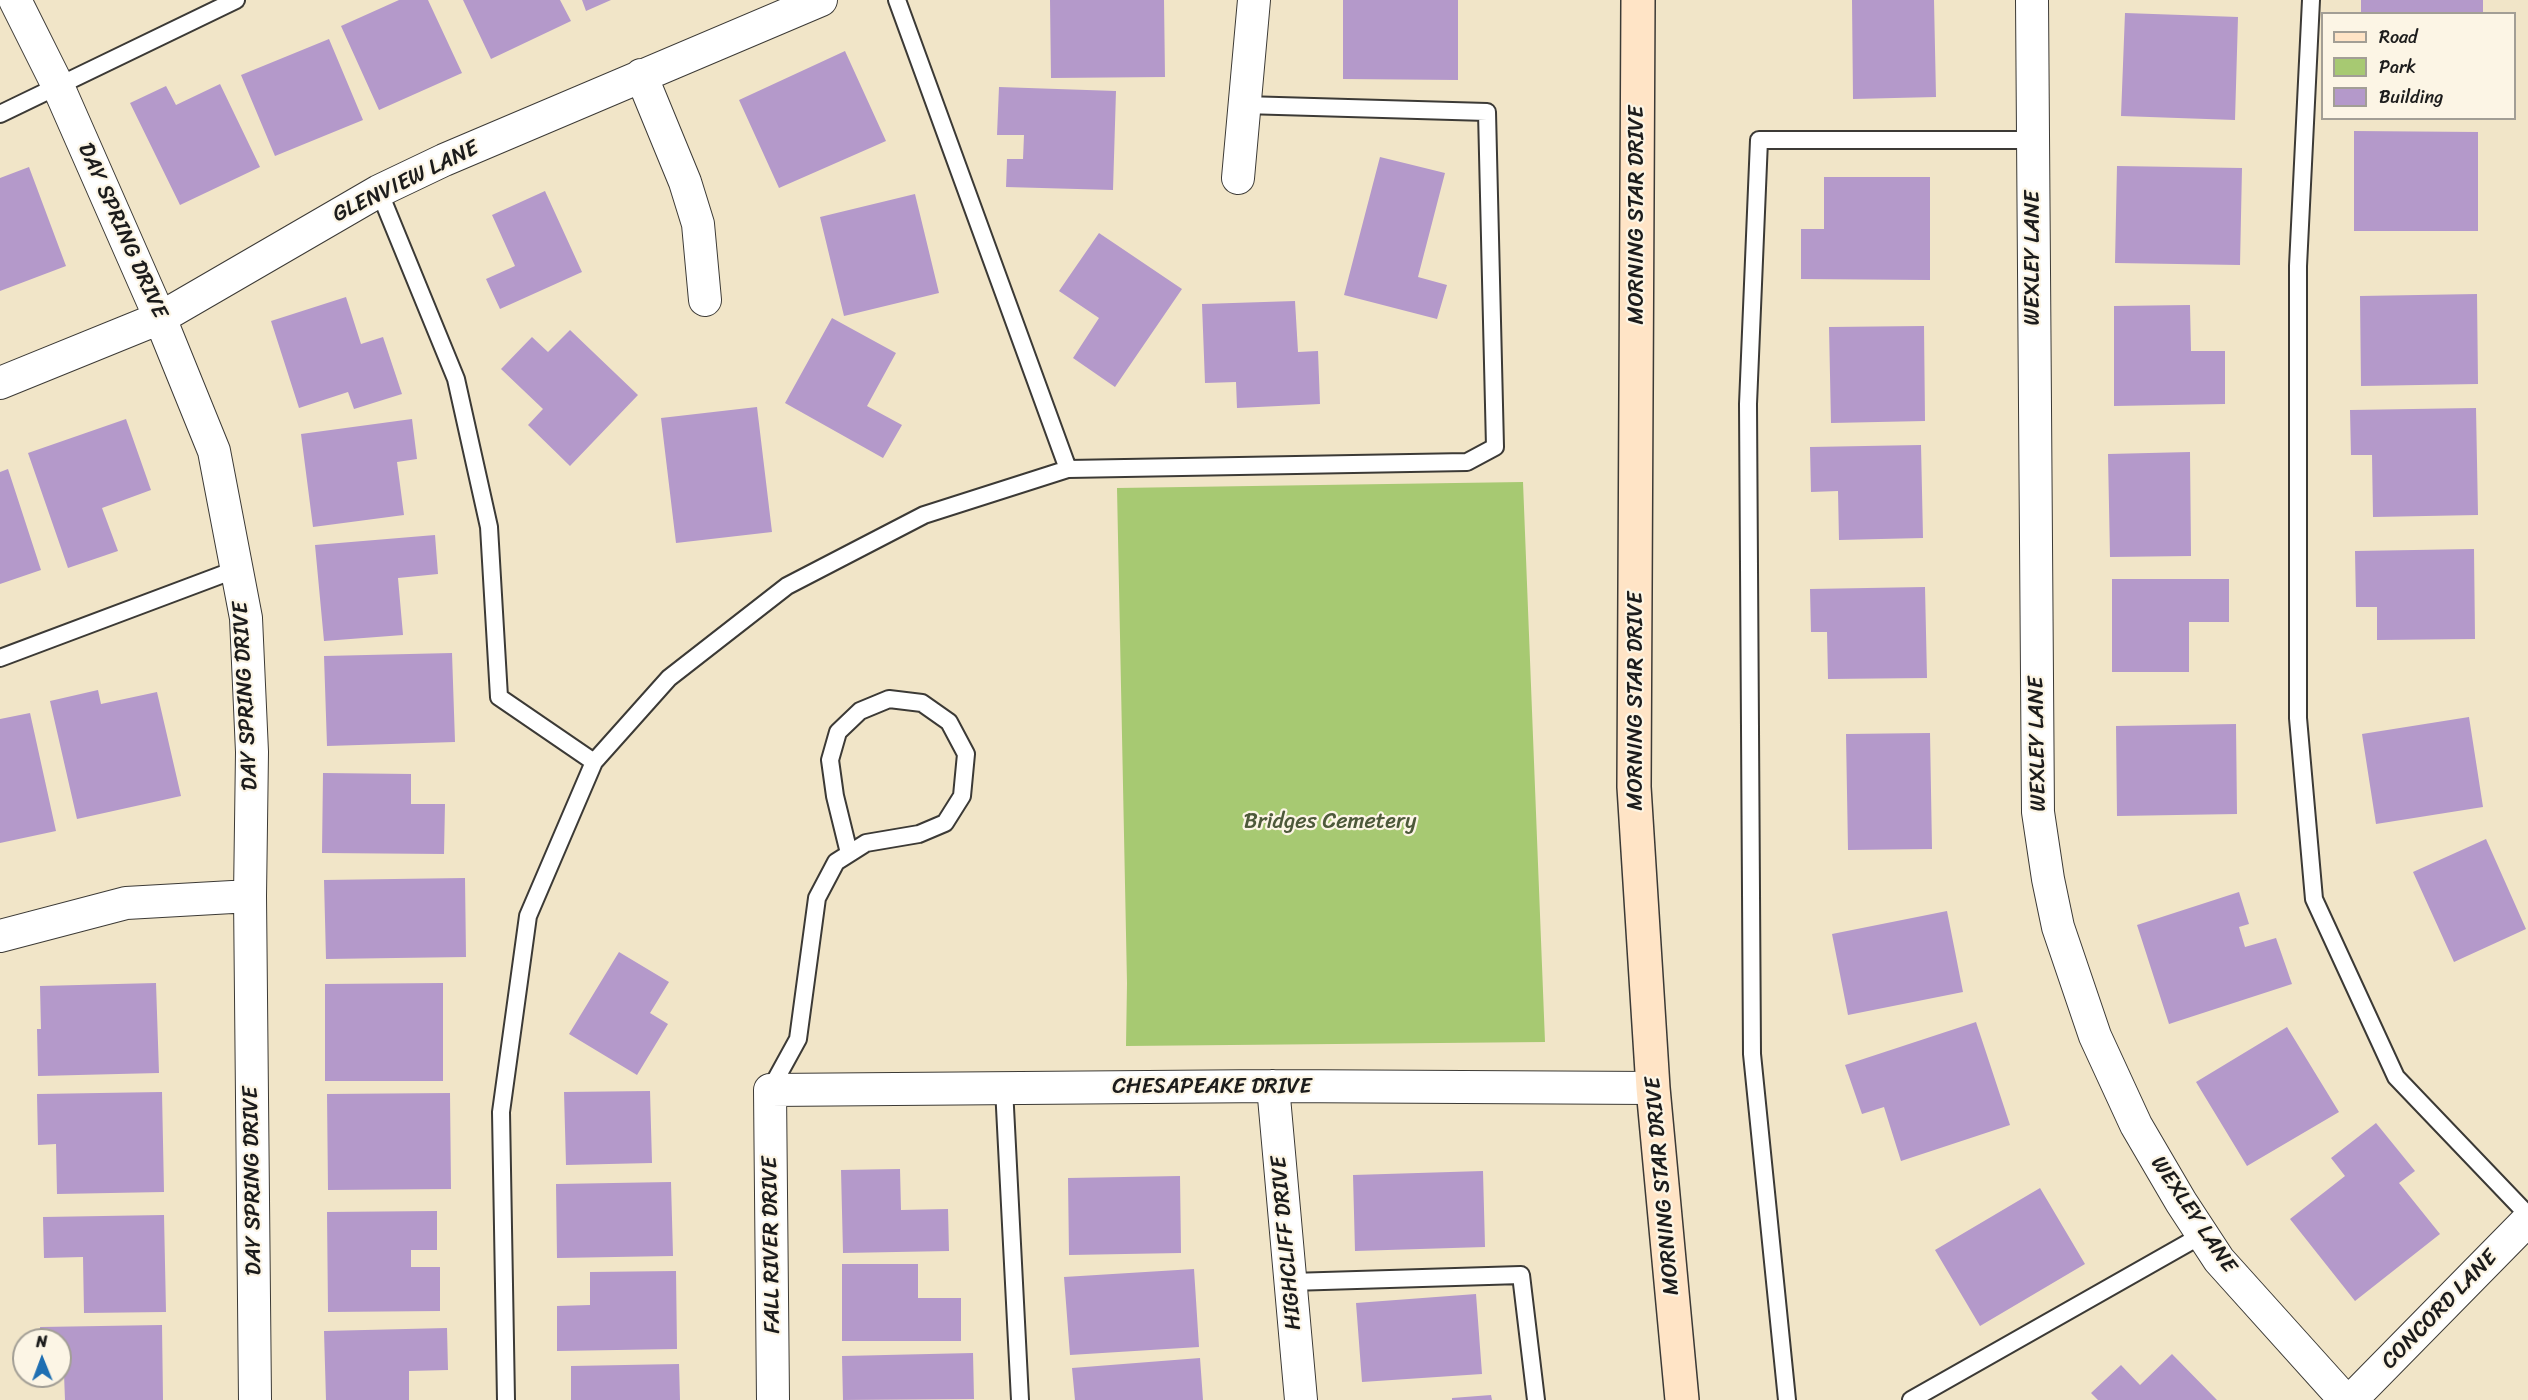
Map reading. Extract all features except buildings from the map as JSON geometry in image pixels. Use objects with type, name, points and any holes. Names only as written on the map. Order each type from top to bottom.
[{"type":"street","name":"DAY SPRING DRIVE","points":[[15,0],[58,86],[160,318],[214,451],[246,618],[252,752],[250,896],[255,1400]]},
{"type":"street","name":"GLENVIEW LANE","points":[[0,383],[160,318],[379,191],[641,75],[821,0]]},
{"type":"street","points":[[1238,178],[1254,0]]},
{"type":"street","name":"MORNING STAR DRIVE","points":[[1638,0],[1634,787],[1653,1088],[1682,1400]]},
{"type":"street","name":"WEXLEY LANE","points":[[2032,0],[2038,812],[2058,927],[2095,1036],[2136,1125],[2202,1235],[2219,1260],[2345,1400]]},
{"type":"street","points":[[641,75],[685,182],[698,224],[705,300]]},
{"type":"street","points":[[0,936],[126,903],[250,896]]},
{"type":"street","name":"CHESAPEAKE DRIVE","points":[[770,1090],[1274,1086],[1653,1088]]},
{"type":"street","name":"HIGHCLIFF DRIVE","points":[[1274,1086],[1301,1400]]},
{"type":"street","name":"FALL RIVER DRIVE","points":[[770,1090],[773,1400]]},
{"type":"street","name":"CONCORD LANE","points":[[2351,1400],[2528,1220]]},
{"type":"lane","points":[[0,114],[236,0]]},
{"type":"lane","points":[[897,0],[1068,469]]},
{"type":"lane","points":[[2311,0],[2298,266],[2298,718],[2314,899],[2396,1077],[2528,1215]]},
{"type":"lane","points":[[506,1400],[501,1112],[528,916],[594,762],[669,678],[787,586],[924,515],[1068,469],[1467,462],[1495,447],[1487,112],[1244,105]]},
{"type":"lane","points":[[1787,1400],[1752,1054],[1748,404],[1759,140],[2032,140]]},
{"type":"lane","points":[[379,191],[456,379],[489,527],[499,697],[594,762]]},
{"type":"lane","points":[[0,658],[237,569]]},
{"type":"lane","points":[[770,1090],[798,1039],[817,898],[836,862],[866,843],[919,834],[945,823],[962,796],[966,754],[949,722],[922,703],[889,699],[860,711],[838,732],[830,760],[835,796],[849,853]]},
{"type":"lane","points":[[1004,1088],[1020,1400]]},
{"type":"lane","points":[[1911,1400],[2202,1235]]},
{"type":"lane","points":[[1291,1282],[1521,1275],[1536,1400]]},
{"type":"green space","name":"Bridges Cemetery","points":[[1523,482],[1545,1042],[1126,1046],[1127,983],[1117,488]]}]
